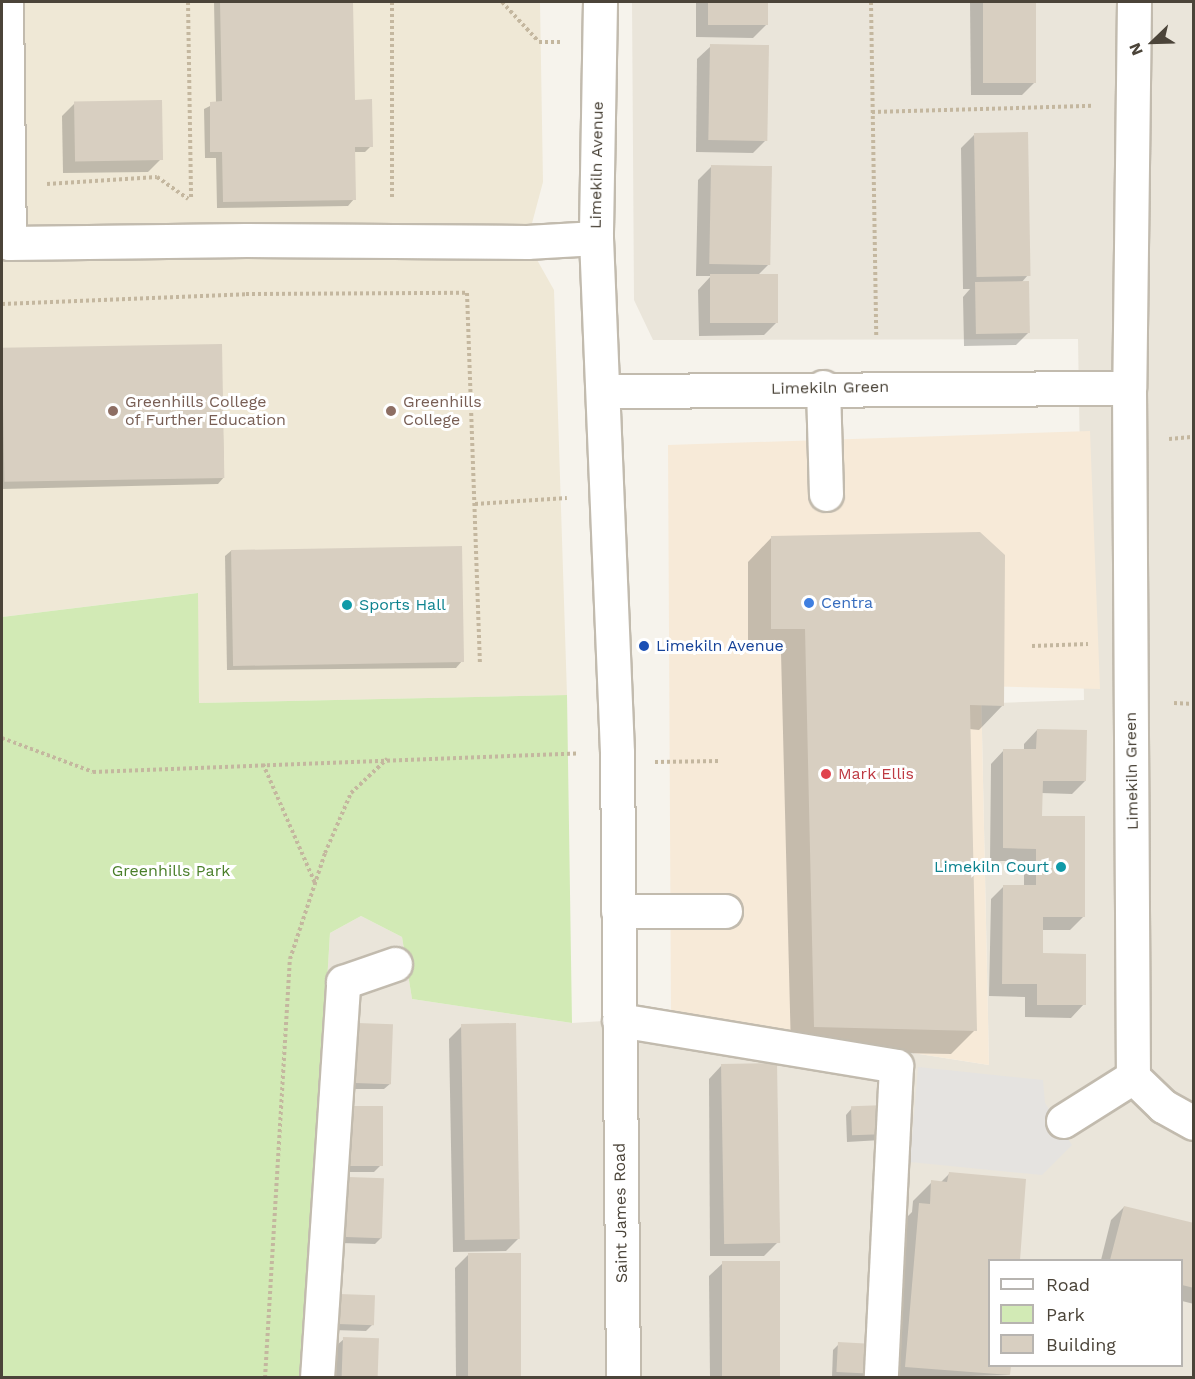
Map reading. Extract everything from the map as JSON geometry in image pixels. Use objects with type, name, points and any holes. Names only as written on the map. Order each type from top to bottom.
[{"type":"street","points":[[6,2],[9,243],[246,240],[527,242],[596,238]]},
{"type":"street","name":"Limekiln Avenue","points":[[600,2],[596,238],[617,753],[619,1034]]},
{"type":"street","name":"Limekiln Green","points":[[1133,1077],[1129,388],[1136,2]]},
{"type":"street","points":[[823,387],[826,494]]},
{"type":"street","name":"Limekiln Green","points":[[603,391],[823,387],[1129,388]]},
{"type":"street","points":[[618,911],[725,911]]},
{"type":"street","points":[[316,1377],[343,982],[395,964]]},
{"type":"street","points":[[619,1034],[896,1066],[881,1377]]},
{"type":"street","name":"Saint James Road","points":[[619,1034],[623,1377]]},
{"type":"street","points":[[1063,1122],[1133,1077],[1163,1106],[1194,1123]]},
{"type":"path","points":[[188,2],[188,199]]},
{"type":"path","points":[[392,2],[392,208]]},
{"type":"path","points":[[502,2],[539,42],[565,42]]},
{"type":"path","points":[[872,2],[876,338]]},
{"type":"path","points":[[872,112],[1093,106]]},
{"type":"path","points":[[8,186],[157,177],[188,199],[197,202]]},
{"type":"path","points":[[2,304],[246,294],[467,293],[480,665]]},
{"type":"path","points":[[1169,439],[1194,438]]},
{"type":"path","points":[[474,504],[574,498]]},
{"type":"path","points":[[1032,646],[1088,644]]},
{"type":"path","points":[[1174,703],[1194,704]]},
{"type":"path","points":[[2,738],[93,772],[584,753]]},
{"type":"path","points":[[653,762],[720,761]]},
{"type":"path","points":[[263,764],[315,884]]},
{"type":"shaded area","name":"Greenhills College","points":[[2,2],[540,2],[543,182],[527,242],[554,290],[567,695],[199,703],[197,593],[2,617]]},
{"type":"shaded area","points":[[632,2],[1193,2],[1193,1377],[303,1378],[330,933],[361,916],[402,937],[412,999],[572,1023],[619,1020],[896,1066],[913,1053],[989,1065],[981,685],[998,703],[1084,700],[1078,339],[653,340],[634,300]]},
{"type":"shaded area","points":[[1090,431],[1100,689],[981,686],[989,1065],[671,1015],[668,445]]},
{"type":"shaded area","points":[[918,1067],[1043,1080],[1045,1103],[1072,1145],[1042,1175],[910,1162]]},
{"type":"green space","name":"Greenhills Park","points":[[198,593],[199,703],[567,695],[572,1023],[412,999],[402,937],[361,916],[330,933],[303,1377],[2,1377],[2,617]]},
{"type":"building","points":[[220,2],[353,2],[355,100],[372,99],[373,147],[355,147],[356,200],[223,202],[222,152],[210,152],[210,102],[222,101]]},
{"type":"building","points":[[708,2],[768,2],[768,25],[708,25]]},
{"type":"building","points":[[983,2],[1036,2],[1036,83],[983,83]]},
{"type":"building","points":[[710,44],[769,45],[767,141],[708,140]]},
{"type":"building","points":[[162,100],[163,160],[75,162],[74,102]]},
{"type":"building","points":[[1028,132],[1031,276],[977,277],[974,133]]},
{"type":"building","points":[[711,165],[772,166],[770,265],[709,264]]},
{"type":"building","points":[[710,274],[778,274],[778,323],[710,323]]},
{"type":"building","points":[[1029,281],[1030,333],[976,334],[975,282]]},
{"type":"building","points":[[222,344],[224,478],[4,482],[2,348]]},
{"type":"building","points":[[980,532],[1005,555],[1004,706],[970,705],[977,1031],[814,1027],[805,629],[771,629],[771,536]]},
{"type":"building","name":"Sports Hall","points":[[462,546],[464,662],[233,666],[231,550]]},
{"type":"building","name":"Limekiln Court","points":[[1037,729],[1087,730],[1086,781],[1043,781],[1042,816],[1085,816],[1085,917],[1043,917],[1043,953],[1086,954],[1086,1005],[1037,1005],[1037,984],[1002,984],[1003,885],[1036,885],[1036,849],[1003,848],[1003,749],[1036,749]]},
{"type":"building","points":[[357,1023],[393,1024],[391,1084],[355,1083]]},
{"type":"building","points":[[516,1023],[520,1239],[465,1240],[461,1024]]},
{"type":"building","points":[[777,1063],[780,1243],[724,1244],[721,1064]]},
{"type":"building","points":[[887,1105],[888,1134],[852,1135],[851,1106]]},
{"type":"building","points":[[348,1106],[383,1106],[383,1166],[348,1166]]},
{"type":"building","points":[[949,1172],[1026,1179],[1020,1259],[988,1259],[988,1367],[1011,1367],[1010,1375],[905,1367],[919,1203],[930,1204],[931,1180],[947,1182]]},
{"type":"building","points":[[348,1177],[384,1178],[382,1238],[346,1237]]},
{"type":"building","points":[[1124,1206],[1194,1223],[1194,1288],[1183,1285],[1183,1259],[1110,1259]]},
{"type":"building","points":[[468,1253],[521,1253],[521,1377],[468,1377]]},
{"type":"building","points":[[722,1261],[780,1261],[780,1377],[722,1377]]},
{"type":"building","points":[[339,1294],[375,1295],[374,1325],[338,1324]]},
{"type":"building","points":[[343,1337],[379,1338],[378,1378],[342,1377]]},
{"type":"building","points":[[838,1342],[874,1344],[872,1374],[836,1372]]},
{"type":"place","name":"Greenhills College of Further Education","points":[[113,411]]},
{"type":"place","name":"Greenhills College","points":[[391,411]]},
{"type":"place","name":"Centra","points":[[809,603]]},
{"type":"place","name":"Sports Hall","points":[[347,605]]},
{"type":"place","name":"Limekiln Avenue","points":[[644,646]]},
{"type":"place","name":"Mark Ellis","points":[[826,774]]},
{"type":"place","name":"Limekiln Court","points":[[1061,867]]}]
